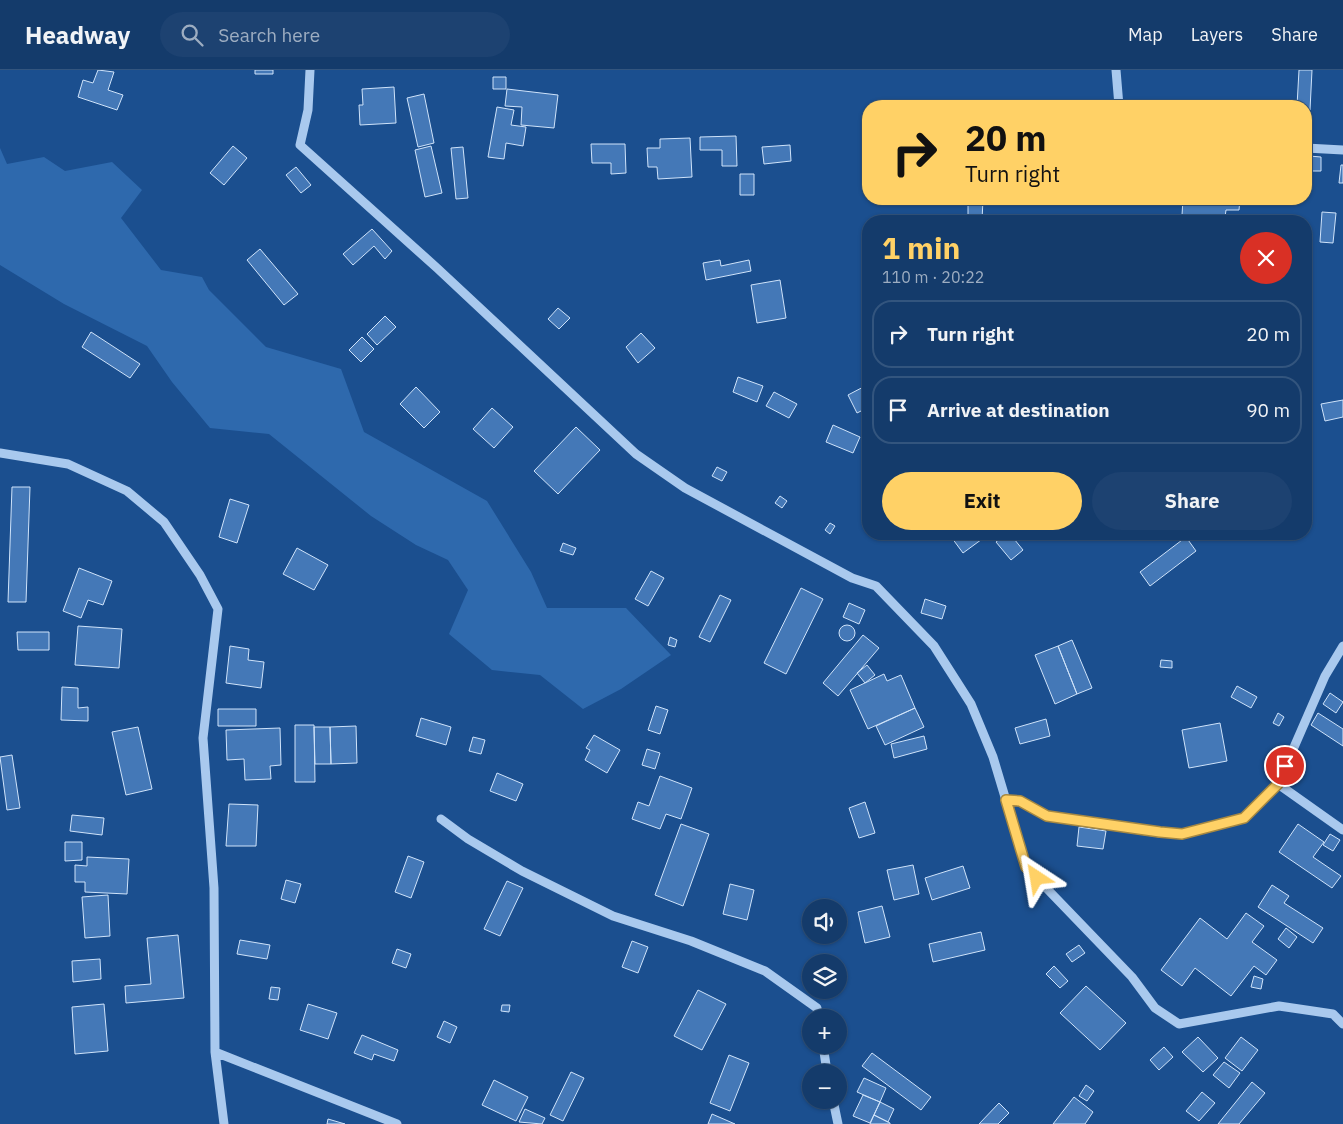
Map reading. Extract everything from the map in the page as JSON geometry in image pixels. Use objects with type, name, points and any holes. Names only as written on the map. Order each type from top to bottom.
[{"type":"street","points":[[310,70],[308,110],[300,145],[438,268],[636,454],[685,488],[852,578],[876,586],[934,646],[971,704],[993,757],[1026,867],[1132,977],[1156,1008],[1179,1024],[1279,1006],[1332,1014],[1343,1024]]},
{"type":"street","points":[[1116,70],[1118,100]]},
{"type":"street","points":[[1312,148],[1343,150]]},
{"type":"street","points":[[0,452],[68,464],[128,491],[164,522],[200,575],[218,609],[203,738],[214,888],[214,1052],[224,1124]]},
{"type":"street","points":[[1006,800],[1020,801],[1047,816],[1182,834],[1244,818],[1278,784],[1325,676],[1343,646]]},
{"type":"street","points":[[1278,784],[1343,830]]},
{"type":"street","points":[[441,819],[522,871],[613,916],[691,941],[766,971],[817,1009]]},
{"type":"street","points":[[214,1052],[397,1124]]},
{"type":"street","points":[[835,1109],[838,1124]]},
{"type":"shaded area","points":[[0,148],[7,164],[44,157],[65,171],[112,162],[142,190],[121,218],[161,270],[202,277],[209,290],[266,347],[341,369],[364,432],[487,501],[531,572],[547,608],[626,608],[671,655],[621,689],[583,709],[540,675],[492,670],[449,634],[468,590],[448,560],[416,545],[371,516],[269,434],[210,428],[172,382],[147,346],[64,304],[0,265]]},
{"type":"building","points":[[98,70],[114,72],[108,90],[123,95],[117,110],[78,97],[83,80],[93,83]]},
{"type":"building","points":[[255,70],[273,70],[273,74],[255,74]]},
{"type":"building","points":[[1299,70],[1312,70],[1310,100],[1297,100]]},
{"type":"building","points":[[493,77],[506,77],[506,89],[493,89]]},
{"type":"building","points":[[394,87],[396,123],[360,125],[359,105],[363,105],[362,89]]},
{"type":"building","points":[[507,89],[558,95],[554,128],[521,125],[522,107],[505,106]]},
{"type":"building","points":[[424,94],[434,143],[418,147],[407,98]]},
{"type":"building","points":[[497,107],[514,110],[511,125],[526,127],[523,146],[506,143],[504,159],[488,157]]},
{"type":"building","points":[[736,136],[737,166],[722,166],[722,150],[700,150],[700,137]]},
{"type":"building","points":[[690,138],[692,177],[658,179],[657,167],[648,167],[647,148],[660,148],[660,139]]},
{"type":"building","points":[[591,144],[625,144],[626,173],[611,174],[611,163],[592,163]]},
{"type":"building","points":[[790,145],[791,161],[764,164],[762,147]]},
{"type":"building","points":[[233,146],[247,158],[224,185],[210,173]]},
{"type":"building","points":[[431,146],[442,193],[425,197],[415,150]]},
{"type":"building","points":[[463,147],[468,198],[456,199],[451,148]]},
{"type":"building","points":[[1312,156],[1321,157],[1321,171],[1312,171]]},
{"type":"building","points":[[1341,165],[1343,165],[1343,183],[1339,183]]},
{"type":"building","points":[[296,167],[311,185],[301,193],[286,175]]},
{"type":"building","points":[[740,174],[754,174],[754,195],[740,195]]},
{"type":"building","points":[[968,205],[983,205],[982,215],[968,215]]},
{"type":"building","points":[[1183,205],[1239,205],[1239,210],[1226,210],[1225,215],[1182,215]]},
{"type":"building","points":[[1322,212],[1336,213],[1333,243],[1320,242]]},
{"type":"building","points":[[372,229],[392,251],[385,259],[374,246],[353,265],[343,254]]},
{"type":"building","points":[[260,249],[298,294],[284,305],[247,260]]},
{"type":"building","points":[[720,260],[721,266],[749,260],[751,271],[706,280],[703,263]]},
{"type":"building","points":[[780,280],[786,318],[757,323],[751,285]]},
{"type":"building","points":[[558,308],[570,318],[559,329],[548,319]]},
{"type":"building","points":[[385,316],[396,327],[377,345],[367,334]]},
{"type":"building","points":[[91,332],[140,364],[130,378],[82,347]]},
{"type":"building","points":[[641,333],[655,348],[638,363],[626,347]]},
{"type":"building","points":[[362,337],[374,349],[361,362],[349,350]]},
{"type":"building","points":[[738,377],[763,386],[757,402],[733,392]]},
{"type":"building","points":[[416,387],[440,412],[424,428],[400,404]]},
{"type":"building","points":[[862,388],[862,410],[857,413],[848,395]]},
{"type":"building","points":[[774,392],[797,404],[789,418],[766,406]]},
{"type":"building","points":[[1343,400],[1343,417],[1325,421],[1321,404]]},
{"type":"building","points":[[492,408],[513,427],[494,448],[473,429]]},
{"type":"building","points":[[833,425],[860,437],[853,453],[826,442]]},
{"type":"building","points":[[576,427],[600,450],[558,494],[534,471]]},
{"type":"building","points":[[717,467],[727,472],[722,481],[712,476]]},
{"type":"building","points":[[12,487],[30,487],[26,602],[8,602]]},
{"type":"building","points":[[780,496],[787,501],[782,508],[775,503]]},
{"type":"building","points":[[230,499],[249,505],[237,543],[219,537]]},
{"type":"building","points":[[830,523],[835,526],[830,534],[825,530]]},
{"type":"building","points":[[953,540],[981,540],[963,553]]},
{"type":"building","points":[[998,540],[1015,540],[1023,550],[1011,560],[996,542]]},
{"type":"building","points":[[1182,540],[1188,540],[1196,551],[1150,586],[1140,572]]},
{"type":"building","points":[[563,543],[576,548],[573,555],[560,551]]},
{"type":"building","points":[[297,548],[328,565],[314,590],[283,574]]},
{"type":"building","points":[[79,568],[112,581],[103,605],[88,600],[81,618],[63,611]]},
{"type":"building","points":[[651,571],[664,578],[648,606],[635,599]]},
{"type":"building","points":[[801,588],[823,599],[786,674],[764,663]]},
{"type":"building","points":[[720,595],[731,600],[710,642],[699,637]]},
{"type":"building","points":[[925,599],[946,606],[942,619],[921,613]]},
{"type":"building","points":[[849,603],[865,610],[859,624],[843,617]]},
{"type":"building","points":[[844,625],[850,625],[855,630],[853,639],[844,641],[839,636],[839,630]]},
{"type":"building","points":[[78,626],[122,629],[119,668],[75,665]]},
{"type":"building","points":[[17,632],[49,632],[49,650],[18,650]]},
{"type":"building","points":[[863,635],[879,648],[838,696],[823,683]]},
{"type":"building","points":[[670,637],[677,640],[675,647],[668,645]]},
{"type":"building","points":[[1072,640],[1092,688],[1077,694],[1058,646]]},
{"type":"building","points":[[230,646],[249,649],[248,660],[264,662],[261,688],[226,683]]},
{"type":"building","points":[[1058,646],[1077,694],[1055,704],[1035,655]]},
{"type":"building","points":[[1161,660],[1172,661],[1172,668],[1160,667]]},
{"type":"building","points":[[867,665],[875,675],[865,683],[857,673]]},
{"type":"building","points":[[884,674],[887,681],[901,675],[915,708],[868,729],[850,690]]},
{"type":"building","points":[[1237,686],[1257,697],[1251,708],[1231,697]]},
{"type":"building","points":[[62,687],[78,688],[78,708],[88,707],[88,721],[61,720]]},
{"type":"building","points":[[1330,693],[1343,702],[1336,713],[1323,704]]},
{"type":"building","points":[[656,706],[668,710],[660,734],[648,730]]},
{"type":"building","points":[[915,708],[924,727],[885,745],[876,726]]},
{"type":"building","points":[[218,709],[256,709],[256,726],[218,726]]},
{"type":"building","points":[[1278,713],[1284,717],[1279,726],[1273,723]]},
{"type":"building","points":[[1318,713],[1343,729],[1343,746],[1311,725]]},
{"type":"building","points":[[421,718],[451,727],[446,745],[416,736]]},
{"type":"building","points":[[1046,719],[1050,736],[1020,744],[1015,728]]},
{"type":"building","points":[[1220,723],[1227,761],[1189,768],[1182,730]]},
{"type":"building","points":[[295,725],[314,725],[315,782],[295,782]]},
{"type":"building","points":[[356,726],[357,763],[331,764],[330,727]]},
{"type":"building","points":[[138,727],[152,789],[126,795],[112,732]]},
{"type":"building","points":[[314,727],[330,727],[331,764],[315,764]]},
{"type":"building","points":[[280,728],[281,765],[270,766],[271,779],[245,780],[244,759],[227,760],[226,730]]},
{"type":"building","points":[[594,735],[620,750],[607,773],[585,760],[590,750],[586,748]]},
{"type":"building","points":[[924,736],[927,749],[894,758],[891,744]]},
{"type":"building","points":[[473,737],[485,740],[481,754],[469,751]]},
{"type":"building","points":[[647,749],[660,753],[655,769],[642,765]]},
{"type":"building","points":[[12,755],[20,808],[7,810],[0,757]]},
{"type":"building","points":[[497,773],[523,784],[516,801],[490,791]]},
{"type":"building","points":[[660,776],[692,788],[681,819],[666,814],[660,829],[632,819],[638,802],[649,806]]},
{"type":"building","points":[[865,802],[875,833],[859,838],[849,808]]},
{"type":"building","points":[[229,804],[258,805],[256,846],[226,846]]},
{"type":"building","points":[[72,815],[104,818],[102,835],[70,831]]},
{"type":"building","points":[[681,824],[709,834],[683,906],[655,895]]},
{"type":"building","points":[[1298,824],[1324,842],[1313,857],[1341,876],[1332,888],[1279,852]]},
{"type":"building","points":[[1079,827],[1106,831],[1103,849],[1077,846]]},
{"type":"building","points":[[1330,834],[1340,840],[1333,851],[1323,845]]},
{"type":"building","points":[[65,842],[82,842],[82,860],[65,861]]},
{"type":"building","points":[[408,856],[424,862],[411,898],[395,892]]},
{"type":"building","points":[[87,857],[129,859],[127,894],[85,892],[85,882],[75,882],[75,865],[87,866]]},
{"type":"building","points":[[913,865],[919,894],[894,900],[887,870]]},
{"type":"building","points":[[963,866],[970,888],[932,900],[925,878]]},
{"type":"building","points":[[286,880],[301,884],[295,903],[281,899]]},
{"type":"building","points":[[507,881],[523,888],[500,936],[484,929]]},
{"type":"building","points":[[730,884],[754,890],[747,920],[723,914]]},
{"type":"building","points":[[1272,885],[1289,896],[1284,903],[1323,928],[1313,943],[1258,907]]},
{"type":"building","points":[[108,895],[110,936],[85,938],[82,897]]},
{"type":"building","points":[[882,906],[890,937],[865,943],[858,912]]},
{"type":"building","points":[[1246,913],[1264,926],[1252,942],[1277,960],[1266,975],[1254,966],[1231,996],[1195,968],[1182,986],[1161,970],[1200,918],[1227,939]]},
{"type":"building","points":[[1286,928],[1297,937],[1289,948],[1278,939]]},
{"type":"building","points":[[981,932],[985,950],[933,962],[929,944]]},
{"type":"building","points":[[178,935],[184,998],[126,1003],[125,986],[151,984],[147,938]]},
{"type":"building","points":[[240,940],[270,945],[267,959],[237,954]]},
{"type":"building","points":[[632,941],[648,947],[638,973],[622,967]]},
{"type":"building","points":[[1079,945],[1085,953],[1072,962],[1066,954]]},
{"type":"building","points":[[397,949],[411,954],[406,968],[392,963]]},
{"type":"building","points":[[100,959],[101,979],[73,982],[72,961]]},
{"type":"building","points":[[1054,966],[1068,981],[1060,988],[1046,974]]},
{"type":"building","points":[[1254,976],[1263,979],[1261,989],[1251,987]]},
{"type":"building","points":[[1086,986],[1126,1023],[1100,1050],[1060,1013]]},
{"type":"building","points":[[271,987],[280,988],[278,1000],[269,999]]},
{"type":"building","points":[[698,990],[726,1004],[702,1050],[674,1036]]},
{"type":"building","points":[[104,1004],[108,1051],[75,1054],[72,1007]]},
{"type":"building","points":[[308,1004],[337,1013],[328,1039],[300,1030]]},
{"type":"building","points":[[502,1005],[510,1005],[509,1012],[501,1011]]},
{"type":"building","points":[[444,1021],[457,1027],[450,1043],[437,1037]]},
{"type":"building","points":[[362,1035],[398,1050],[394,1061],[374,1054],[372,1060],[354,1053]]},
{"type":"building","points":[[1198,1037],[1218,1058],[1203,1072],[1182,1052]]},
{"type":"building","points":[[1241,1037],[1258,1050],[1242,1071],[1225,1058]]},
{"type":"building","points":[[1164,1047],[1173,1057],[1159,1070],[1150,1060]]},
{"type":"building","points":[[872,1053],[931,1097],[921,1110],[862,1066]]},
{"type":"building","points":[[729,1055],[749,1063],[730,1111],[710,1103]]},
{"type":"building","points":[[1224,1062],[1240,1073],[1229,1088],[1213,1075]]},
{"type":"building","points":[[571,1072],[584,1078],[563,1121],[550,1115]]},
{"type":"building","points":[[864,1078],[886,1088],[880,1102],[857,1092]]},
{"type":"building","points":[[494,1080],[528,1097],[516,1121],[482,1105]]},
{"type":"building","points":[[1252,1082],[1265,1093],[1239,1124],[1218,1124]]},
{"type":"building","points":[[1086,1085],[1094,1091],[1087,1101],[1079,1096]]},
{"type":"building","points":[[1202,1092],[1215,1103],[1199,1121],[1186,1111]]},
{"type":"building","points":[[863,1095],[880,1102],[870,1123],[853,1116]]},
{"type":"building","points":[[1074,1097],[1093,1112],[1085,1124],[1053,1124]]},
{"type":"building","points":[[880,1102],[894,1109],[888,1122],[874,1115]]},
{"type":"building","points":[[999,1103],[1009,1113],[998,1124],[979,1124]]},
{"type":"building","points":[[525,1109],[545,1118],[542,1124],[519,1122]]},
{"type":"building","points":[[712,1114],[735,1124],[708,1124]]},
{"type":"building","points":[[874,1115],[890,1123],[890,1124],[870,1124]]},
{"type":"building","points":[[328,1119],[345,1124],[327,1124]]},
{"type":"route","points":[[1037,878],[1026,867],[1006,800],[1020,801],[1047,816],[1182,834],[1244,818],[1278,784],[1285,766]]}]
